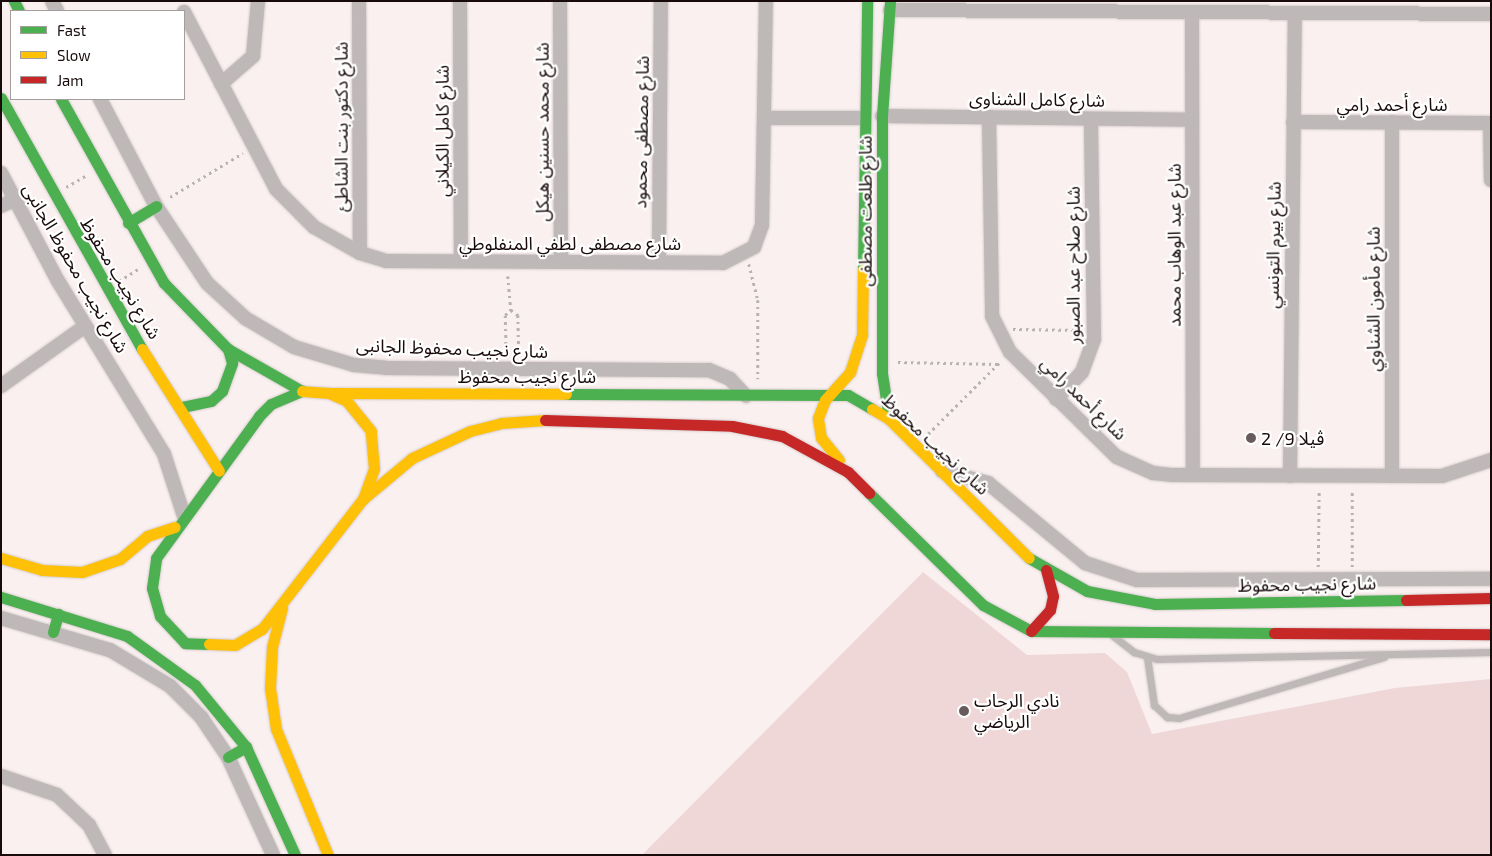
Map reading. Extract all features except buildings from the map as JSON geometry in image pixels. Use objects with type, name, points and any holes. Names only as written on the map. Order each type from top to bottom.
[{"type":"street","points":[[221,84],[253,56],[258,1]]},
{"type":"street","name":"شارع دكتور بنت الشاطئ","points":[[359,1],[360,253]]},
{"type":"street","name":"شارع كامل الكيلاني","points":[[460,1],[461,261]]},
{"type":"street","name":"شارع محمد حسنين هيكل","points":[[560,1],[561,262]]},
{"type":"street","name":"شارع مصطفى محمود","points":[[659,262],[661,1]]},
{"type":"street","points":[[745,255],[762,225],[766,1]]},
{"type":"street","name":"شارع طلعت مصطفى","points":[[848,472],[818,428],[820,409],[856,360],[862,334],[862,118],[867,1]]},
{"type":"street","points":[[890,6],[1046,7],[1192,14],[1295,15],[1424,7],[1491,14]]},
{"type":"street","name":"شارع طلعت مصطفى","points":[[889,420],[882,361],[882,116],[890,6]]},
{"type":"street","name":"شارع مصطفى لطفي المنفلوطي","points":[[185,13],[252,148],[294,210],[314,227],[360,253],[386,261],[507,262],[723,263],[745,255]]},
{"type":"street","name":"شارع عبد الوهاب محمد","points":[[1192,14],[1193,475]]},
{"type":"street","name":"شارع بيرم التونسي","points":[[1290,476],[1295,15]]},
{"type":"street","name":"شارع نجيب محفوظ","points":[[1,98],[105,290],[182,407],[218,471]]},
{"type":"street","name":"شارع نجيب محفوظ","points":[[62,100],[150,261],[183,307],[228,349],[302,391],[329,393],[752,396],[832,393],[863,400],[889,420],[1046,570],[1087,591],[1139,603],[1491,598]]},
{"type":"street","name":"شارع نجيب محفوظ الجانبى","points":[[101,100],[156,206],[192,264],[225,302],[294,347],[354,365],[513,369],[709,370],[730,379],[752,396]]},
{"type":"street","name":"شارع كامل الشناوى","points":[[882,116],[1192,120]]},
{"type":"street","name":"شارع أحمد رامي","points":[[989,117],[989,303],[997,329],[1010,352],[1117,457],[1153,472],[1193,475],[1290,476],[1442,476],[1491,460]]},
{"type":"street","points":[[764,118],[862,118]]},
{"type":"street","name":"شارع صلاح عبد الصبور","points":[[1056,399],[1087,365],[1094,331],[1091,118]]},
{"type":"street","name":"شارع أحمد رامي","points":[[1294,122],[1490,123]]},
{"type":"street","name":"شارع مأمون الشناوي","points":[[1392,122],[1392,476]]},
{"type":"street","points":[[1490,123],[1491,180]]},
{"type":"street","name":"شارع نجيب محفوظ الجانبى","points":[[1,173],[7,203],[164,454],[179,521]]},
{"type":"street","points":[[128,223],[156,206]]},
{"type":"street","points":[[1,386],[85,326]]},
{"type":"street","points":[[182,407],[211,401],[222,391],[230,370],[228,349]]},
{"type":"street","points":[[302,391],[271,404],[179,521],[156,558],[152,588],[160,616],[185,643],[235,645],[262,629],[282,607],[363,499],[412,458],[440,443],[486,427],[533,420],[757,430],[806,446],[848,472],[983,605],[1031,631],[1111,634],[1460,637],[1491,634]]},
{"type":"street","points":[[329,393],[361,414],[371,431],[374,469],[363,499]]},
{"type":"street","points":[[942,471],[988,483],[1062,548],[1110,574],[1137,580],[1351,581],[1491,579]]},
{"type":"street","points":[[1,558],[42,570],[82,572],[120,559],[147,536],[179,521]]},
{"type":"street","points":[[1031,631],[1046,616],[1054,596],[1046,570]]},
{"type":"street","points":[[1,597],[127,636],[169,663],[217,707],[246,747],[295,855]]},
{"type":"street","points":[[282,607],[272,647],[270,688],[276,729],[328,855]]},
{"type":"street","points":[[53,632],[58,614]]},
{"type":"street","points":[[1,618],[110,650],[151,672],[188,702],[228,757],[273,855]]},
{"type":"street","points":[[169,663],[185,643]]},
{"type":"street","points":[[228,757],[246,747]]},
{"type":"street","points":[[1,776],[57,795],[89,825],[105,855]]},
{"type":"lane","points":[[1111,634],[1148,658],[1491,652]]},
{"type":"lane","points":[[1460,637],[1471,652]]},
{"type":"lane","points":[[1148,658],[1154,705],[1167,717],[1179,718],[1394,654]]},
{"type":"path","points":[[156,206],[252,148]]},
{"type":"path","points":[[52,195],[99,169]]},
{"type":"path","points":[[745,255],[758,300],[752,396]]},
{"type":"path","points":[[105,290],[150,261]]},
{"type":"path","points":[[507,262],[511,310],[518,315],[513,369]]},
{"type":"path","points":[[511,310],[505,315],[513,369]]},
{"type":"path","points":[[997,329],[1094,331]]},
{"type":"path","points":[[916,446],[1010,352]]},
{"type":"path","points":[[882,361],[999,364]]},
{"type":"path","points":[[1318,581],[1319,476]]},
{"type":"path","points":[[1351,581],[1352,476]]},
{"type":"shaded area","name":"نادي الرحاب الرياضي","points":[[923,572],[1027,655],[1105,653],[1127,672],[1152,734],[1395,688],[1491,679],[1491,855],[642,855]]},
{"type":"traffic: fast","points":[[14,1],[18,10]]},
{"type":"traffic: fast","points":[[863,270],[867,1]]},
{"type":"traffic: fast","points":[[889,419],[882,373],[882,116],[890,1]]},
{"type":"traffic: fast","points":[[1,98],[142,349]]},
{"type":"traffic: fast","points":[[62,100],[164,283],[228,349],[302,391]]},
{"type":"traffic: fast","points":[[128,223],[156,206]]},
{"type":"traffic: fast","points":[[182,407],[211,401],[222,391],[232,363],[228,349]]},
{"type":"traffic: fast","points":[[209,644],[185,643],[160,616],[152,588],[156,558],[259,416],[271,404],[302,391]]},
{"type":"traffic: fast","points":[[566,394],[848,395],[872,409]]},
{"type":"traffic: fast","points":[[869,493],[983,605],[1031,631],[1274,633]]},
{"type":"traffic: fast","points":[[1029,558],[1087,591],[1155,604],[1406,600]]},
{"type":"traffic: fast","points":[[1,597],[127,636],[195,685],[246,747],[295,855]]},
{"type":"traffic: fast","points":[[53,632],[58,614]]},
{"type":"traffic: fast","points":[[228,757],[246,747]]},
{"type":"traffic: slow","points":[[839,460],[821,438],[818,418],[825,400],[850,372],[862,334],[863,270]]},
{"type":"traffic: slow","points":[[142,349],[219,471]]},
{"type":"traffic: slow","points":[[209,644],[235,645],[262,629],[363,499],[374,469],[371,431],[347,401],[329,393],[302,391]]},
{"type":"traffic: slow","points":[[329,393],[566,394]]},
{"type":"traffic: slow","points":[[872,409],[889,419],[1029,558]]},
{"type":"traffic: slow","points":[[363,499],[412,458],[470,431],[501,423],[545,420]]},
{"type":"traffic: slow","points":[[1,558],[42,570],[82,572],[120,559],[147,536],[175,527]]},
{"type":"traffic: slow","points":[[282,608],[272,647],[270,688],[276,729],[328,855]]},
{"type":"traffic: jam","points":[[545,420],[732,426],[782,436],[848,472],[869,493]]},
{"type":"traffic: jam","points":[[1031,631],[1050,610],[1053,596],[1046,570]]},
{"type":"traffic: jam","points":[[1406,600],[1491,598]]},
{"type":"traffic: jam","points":[[1274,633],[1491,634]]},
{"type":"place","name":"ڤيلا 9/ 2","points":[[1251,438]]},
{"type":"place","name":"نادي الرحاب الرياضي","points":[[964,711]]}]
